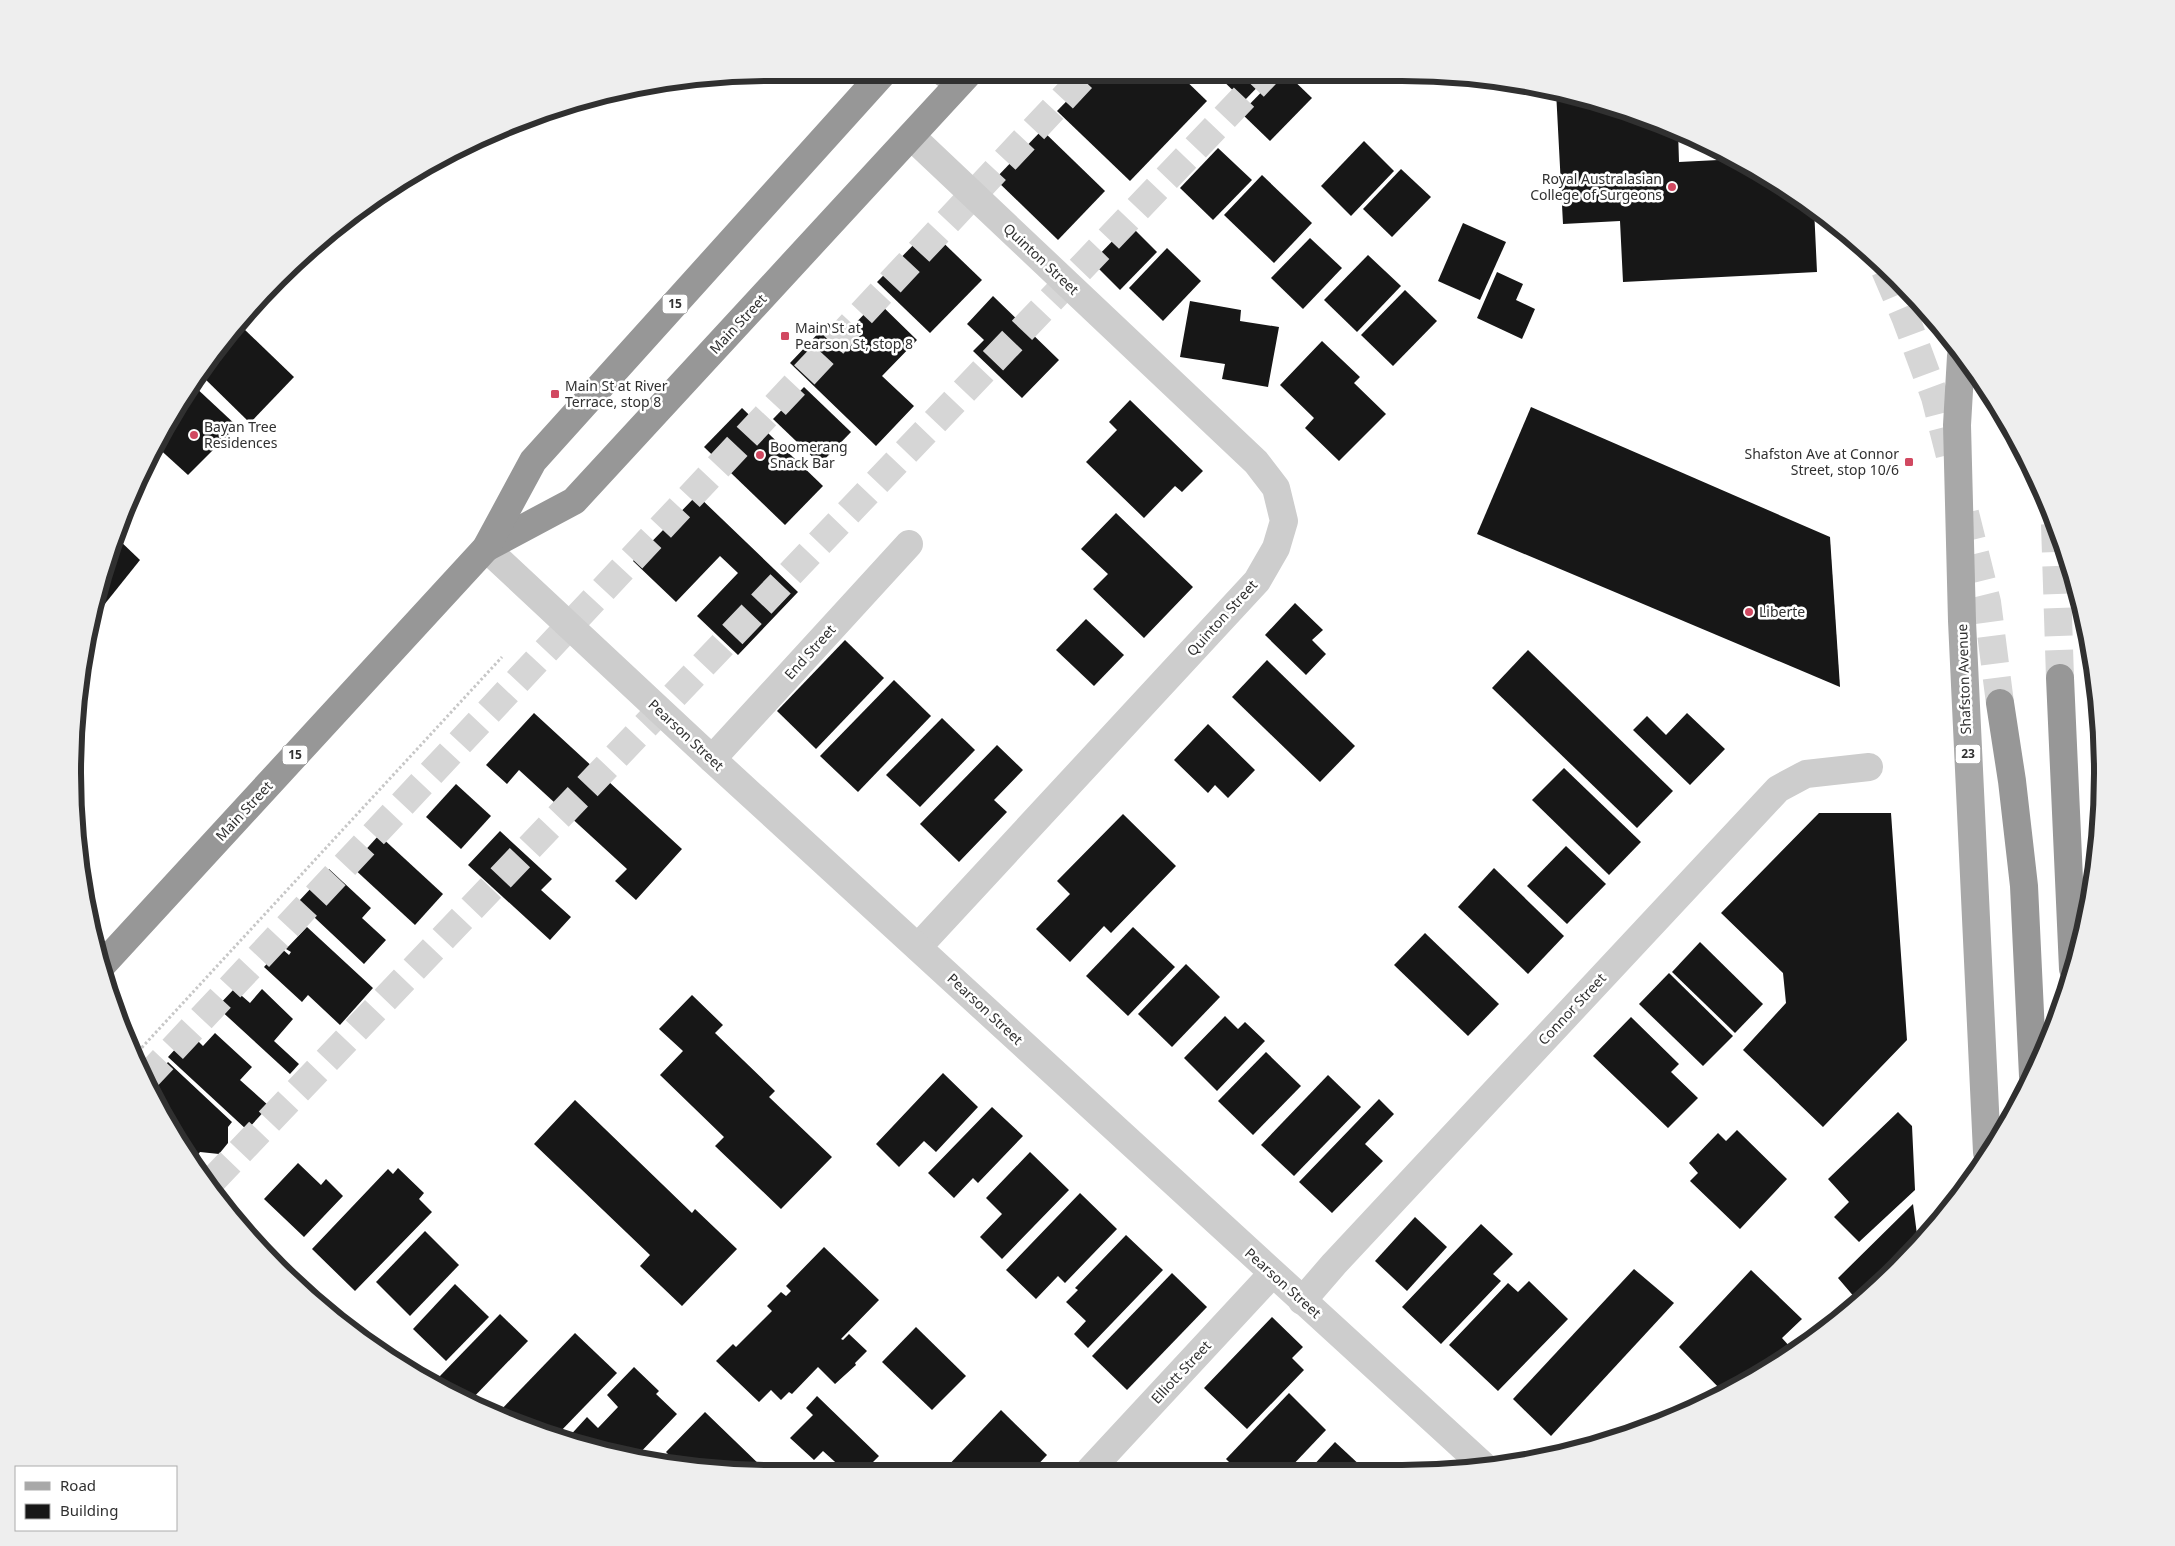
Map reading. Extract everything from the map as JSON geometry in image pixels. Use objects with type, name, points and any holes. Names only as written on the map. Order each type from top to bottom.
[{"type":"highway","name":"Main Street","points":[[107,959],[486,548],[533,461],[875,81]]},
{"type":"highway","name":"Main Street","points":[[486,548],[574,501],[911,136],[954,81]]},
{"type":"highway","points":[[2060,678],[2072,944]]},
{"type":"highway","points":[[2000,703],[2012,781],[2024,886],[2032,1057]]},
{"type":"main road","name":"Shafston Avenue","points":[[1960,365],[1957,425],[1962,621],[1987,1142]]},
{"type":"street","name":"Quinton Street","points":[[911,136],[1256,462],[1276,488],[1284,521],[1276,548],[1257,581],[918,947]]},
{"type":"street","name":"End Street","points":[[712,759],[909,544]]},
{"type":"street","name":"Pearson Street","points":[[486,548],[712,759],[1478,1460]]},
{"type":"street","name":"Connor Street","points":[[1302,1301],[1334,1264],[1778,789],[1806,774],[1869,767]]},
{"type":"street","name":"Elliott Street","points":[[1095,1465],[1272,1274]]},
{"type":"path","points":[[140,1050],[502,657]]},
{"type":"building","points":[[1086,81],[1186,81],[1207,101],[1130,181],[1057,111]]},
{"type":"building","points":[[1223,81],[1263,81],[1244,101]]},
{"type":"building","points":[[1272,81],[1294,81],[1312,98],[1270,141],[1241,113]]},
{"type":"building","name":"Royal Australasian College of Surgeons","points":[[1556,99],[1624,118],[1667,134],[1678,139],[1679,162],[1721,160],[1786,198],[1814,218],[1817,272],[1623,282],[1620,221],[1563,224]]},
{"type":"building","points":[[1042,130],[1105,191],[1058,240],[995,179]]},
{"type":"building","points":[[1364,141],[1394,171],[1351,216],[1321,186]]},
{"type":"building","points":[[1218,148],[1252,180],[1213,220],[1180,188]]},
{"type":"building","points":[[1401,169],[1431,197],[1392,237],[1363,209]]},
{"type":"building","points":[[1262,175],[1312,223],[1274,263],[1224,215]]},
{"type":"building","points":[[1463,223],[1506,242],[1480,300],[1438,281]]},
{"type":"building","points":[[1129,224],[1157,252],[1120,290],[1092,262]]},
{"type":"building","points":[[929,229],[982,280],[930,333],[877,282]]},
{"type":"building","points":[[1310,238],[1342,268],[1303,309],[1271,278]]},
{"type":"building","points":[[1167,248],[1201,281],[1163,321],[1129,288]]},
{"type":"building","points":[[1368,255],[1401,286],[1357,332],[1324,300]]},
{"type":"building","points":[[1497,272],[1523,284],[1516,300],[1535,309],[1522,339],[1477,318]]},
{"type":"building","points":[[1405,290],[1437,321],[1393,366],[1361,335]]},
{"type":"building","points":[[993,296],[1059,360],[1022,398],[973,351],[984,340],[967,324]]},
{"type":"building","points":[[877,301],[917,340],[882,376],[914,406],[876,446],[790,363],[828,323],[842,337]]},
{"type":"building","points":[[1190,301],[1241,310],[1240,321],[1279,327],[1268,387],[1222,379],[1225,364],[1180,357]]},
{"type":"building","points":[[243,328],[294,377],[250,423],[205,379]]},
{"type":"building","points":[[1322,341],[1360,377],[1354,383],[1386,414],[1339,461],[1305,428],[1314,418],[1280,385]]},
{"type":"building","points":[[804,387],[851,432],[820,464],[773,419]]},
{"type":"building","name":"Bayan Tree Residences","points":[[198,389],[237,426],[188,475],[161,451]]},
{"type":"building","points":[[1130,400],[1203,471],[1182,492],[1175,486],[1144,518],[1086,462],[1117,430],[1109,422]]},
{"type":"building","name":"Liberte","points":[[1531,407],[1830,537],[1840,687],[1477,534]]},
{"type":"building","points":[[742,408],[823,486],[785,525],[704,447]]},
{"type":"building","points":[[697,495],[798,592],[738,655],[697,616],[738,573],[720,556],[676,602],[633,561]]},
{"type":"building","points":[[1116,513],[1193,587],[1144,638],[1093,589],[1108,574],[1081,549]]},
{"type":"building","points":[[121,542],[140,560],[102,608]]},
{"type":"building","points":[[1295,603],[1323,630],[1312,640],[1326,654],[1306,675],[1265,635]]},
{"type":"building","points":[[1086,619],[1124,655],[1094,686],[1056,650]]},
{"type":"building","points":[[845,640],[884,678],[816,749],[777,711]]},
{"type":"building","points":[[1528,650],[1673,791],[1637,828],[1492,688]]},
{"type":"building","points":[[1267,660],[1355,746],[1320,782],[1232,697]]},
{"type":"building","points":[[894,680],[931,716],[858,792],[820,756]]},
{"type":"building","points":[[534,713],[682,849],[636,900],[615,881],[627,869],[519,770],[507,784],[486,765]]},
{"type":"building","points":[[1687,713],[1725,749],[1690,785],[1633,730],[1647,716],[1666,735]]},
{"type":"building","points":[[942,718],[975,750],[920,807],[886,775]]},
{"type":"building","points":[[1208,724],[1255,770],[1228,798],[1215,785],[1208,793],[1174,760]]},
{"type":"building","points":[[997,745],[1023,770],[994,800],[1007,812],[959,862],[920,824]]},
{"type":"building","points":[[1564,768],[1641,842],[1609,875],[1532,800]]},
{"type":"building","points":[[456,784],[491,816],[461,849],[426,817]]},
{"type":"building","points":[[1819,813],[1891,813],[1907,1040],[1823,1127],[1743,1050],[1786,1003],[1783,973],[1721,913]]},
{"type":"building","points":[[1123,814],[1176,866],[1111,933],[1104,926],[1070,962],[1036,929],[1070,894],[1057,881]]},
{"type":"building","points":[[500,831],[552,879],[541,890],[571,917],[550,940],[468,865]]},
{"type":"building","points":[[379,835],[443,894],[415,925],[351,866]]},
{"type":"building","points":[[1566,846],[1606,884],[1567,924],[1527,886]]},
{"type":"building","points":[[1494,868],[1564,936],[1528,974],[1458,907]]},
{"type":"building","points":[[329,869],[371,908],[362,918],[386,940],[364,964],[298,902]]},
{"type":"building","points":[[307,927],[373,988],[340,1025],[308,995],[302,1002],[264,967],[281,948],[289,955],[291,952],[286,949]]},
{"type":"building","points":[[1133,927],[1175,967],[1128,1016],[1086,976]]},
{"type":"building","points":[[1425,933],[1499,1004],[1468,1036],[1394,965]]},
{"type":"building","points":[[1700,942],[1763,1004],[1735,1033],[1672,972]]},
{"type":"building","points":[[1186,964],[1220,997],[1172,1047],[1138,1014]]},
{"type":"building","points":[[1669,973],[1733,1036],[1703,1066],[1639,1004]]},
{"type":"building","points":[[234,989],[250,1003],[262,989],[293,1019],[274,1041],[299,1064],[290,1074],[217,1007]]},
{"type":"building","points":[[692,995],[723,1025],[715,1033],[775,1091],[769,1097],[832,1157],[781,1209],[715,1146],[724,1137],[660,1075],[683,1051],[659,1029]]},
{"type":"building","points":[[1225,1016],[1238,1029],[1245,1022],[1265,1041],[1217,1091],[1184,1058]]},
{"type":"building","points":[[1631,1017],[1679,1064],[1671,1072],[1698,1098],[1668,1128],[1593,1056]]},
{"type":"building","points":[[190,1033],[203,1046],[215,1033],[252,1067],[240,1080],[269,1106],[247,1130],[168,1057]]},
{"type":"building","points":[[1266,1052],[1301,1086],[1253,1135],[1218,1101]]},
{"type":"building","points":[[168,1062],[232,1122],[228,1127],[228,1143],[219,1154],[200,1152],[197,1156],[174,1119],[153,1079]]},
{"type":"building","points":[[943,1073],[978,1107],[936,1152],[924,1141],[899,1167],[876,1144]]},
{"type":"building","points":[[1328,1075],[1361,1107],[1294,1176],[1261,1145]]},
{"type":"building","points":[[1379,1099],[1394,1114],[1365,1144],[1383,1161],[1332,1213],[1299,1182]]},
{"type":"building","points":[[575,1100],[692,1213],[695,1209],[737,1249],[682,1306],[640,1266],[650,1255],[534,1144]]},
{"type":"building","points":[[992,1107],[1023,1136],[978,1183],[973,1178],[954,1198],[928,1173]]},
{"type":"building","points":[[1898,1112],[1912,1126],[1915,1190],[1859,1242],[1834,1217],[1849,1202],[1828,1179]]},
{"type":"building","points":[[1737,1130],[1787,1179],[1740,1229],[1690,1181],[1698,1173],[1689,1163],[1718,1133],[1726,1141]]},
{"type":"building","points":[[1030,1152],[1069,1190],[1002,1259],[980,1237],[1002,1214],[986,1198]]},
{"type":"building","points":[[298,1163],[321,1185],[326,1179],[343,1196],[304,1237],[264,1199]]},
{"type":"building","points":[[398,1168],[424,1193],[419,1199],[432,1212],[355,1291],[312,1249],[388,1169],[393,1174]]},
{"type":"building","points":[[1080,1193],[1117,1229],[1065,1283],[1058,1276],[1036,1299],[1006,1270]]},
{"type":"building","points":[[1913,1204],[1917,1234],[1891,1262],[1854,1296],[1838,1278]]},
{"type":"building","points":[[1415,1217],[1447,1247],[1407,1291],[1375,1261]]},
{"type":"building","points":[[1481,1224],[1513,1254],[1493,1274],[1501,1281],[1441,1344],[1402,1307]]},
{"type":"building","points":[[425,1231],[459,1265],[410,1316],[376,1282]]},
{"type":"building","points":[[1126,1235],[1163,1270],[1088,1348],[1074,1334],[1086,1321],[1066,1302],[1078,1290],[1075,1288]]},
{"type":"building","points":[[824,1247],[879,1300],[841,1339],[843,1340],[849,1334],[867,1351],[855,1363],[856,1365],[835,1384],[818,1367],[792,1394],[789,1392],[781,1400],[771,1390],[759,1402],[716,1361],[733,1344],[736,1347],[772,1311],[767,1306],[781,1292],[786,1296],[791,1291],[786,1286]]},
{"type":"building","points":[[1634,1269],[1674,1303],[1551,1436],[1513,1399]]},
{"type":"building","points":[[1751,1270],[1802,1319],[1782,1338],[1789,1346],[1748,1372],[1719,1387],[1679,1347]]},
{"type":"building","points":[[1172,1273],[1207,1307],[1127,1390],[1092,1356]]},
{"type":"building","points":[[1529,1281],[1568,1319],[1498,1391],[1449,1345],[1508,1283],[1518,1292]]},
{"type":"building","points":[[455,1284],[489,1317],[446,1361],[413,1329]]},
{"type":"building","points":[[500,1314],[528,1341],[474,1396],[439,1377]]},
{"type":"building","points":[[1272,1317],[1303,1347],[1292,1358],[1304,1370],[1247,1429],[1204,1388]]},
{"type":"building","points":[[916,1327],[966,1376],[932,1410],[882,1362]]},
{"type":"building","points":[[575,1333],[617,1373],[561,1431],[502,1409]]},
{"type":"building","points":[[634,1367],[659,1391],[656,1394],[677,1414],[641,1452],[571,1434],[587,1417],[598,1428],[618,1407],[607,1395]]},
{"type":"building","points":[[1289,1393],[1326,1430],[1293,1465],[1232,1465],[1226,1459]]},
{"type":"building","points":[[817,1396],[879,1456],[870,1465],[863,1463],[861,1465],[838,1465],[823,1451],[814,1460],[790,1438],[813,1415],[806,1408]]},
{"type":"building","points":[[1001,1410],[1047,1455],[1038,1465],[949,1465]]},
{"type":"building","points":[[705,1412],[759,1464],[683,1459],[671,1457],[666,1452]]},
{"type":"building","points":[[1335,1442],[1360,1465],[1314,1465]]},
{"type":"tunnel","points":[[150,1073],[1080,81]]},
{"type":"tunnel","points":[[214,1179],[1259,81]]},
{"type":"tunnel","points":[[1891,284],[1935,397],[1952,464]]},
{"type":"tunnel","points":[[1965,513],[1987,602],[2000,703]]},
{"type":"tunnel","points":[[2056,548],[2060,678]]},
{"type":"place","name":"Royal Australasian College of Surgeons","points":[[1672,187]]},
{"type":"place","name":"Main St at Pearson St, stop 8","points":[[785,336]]},
{"type":"place","name":"Main St at River Terrace, stop 8","points":[[555,394]]},
{"type":"place","name":"Bayan Tree Residences","points":[[194,435]]},
{"type":"place","name":"Boomerang Snack Bar","points":[[760,455]]},
{"type":"place","name":"Shafston Ave at Connor Street, stop 10/6","points":[[1909,462]]},
{"type":"place","name":"Liberte","points":[[1749,612]]}]
